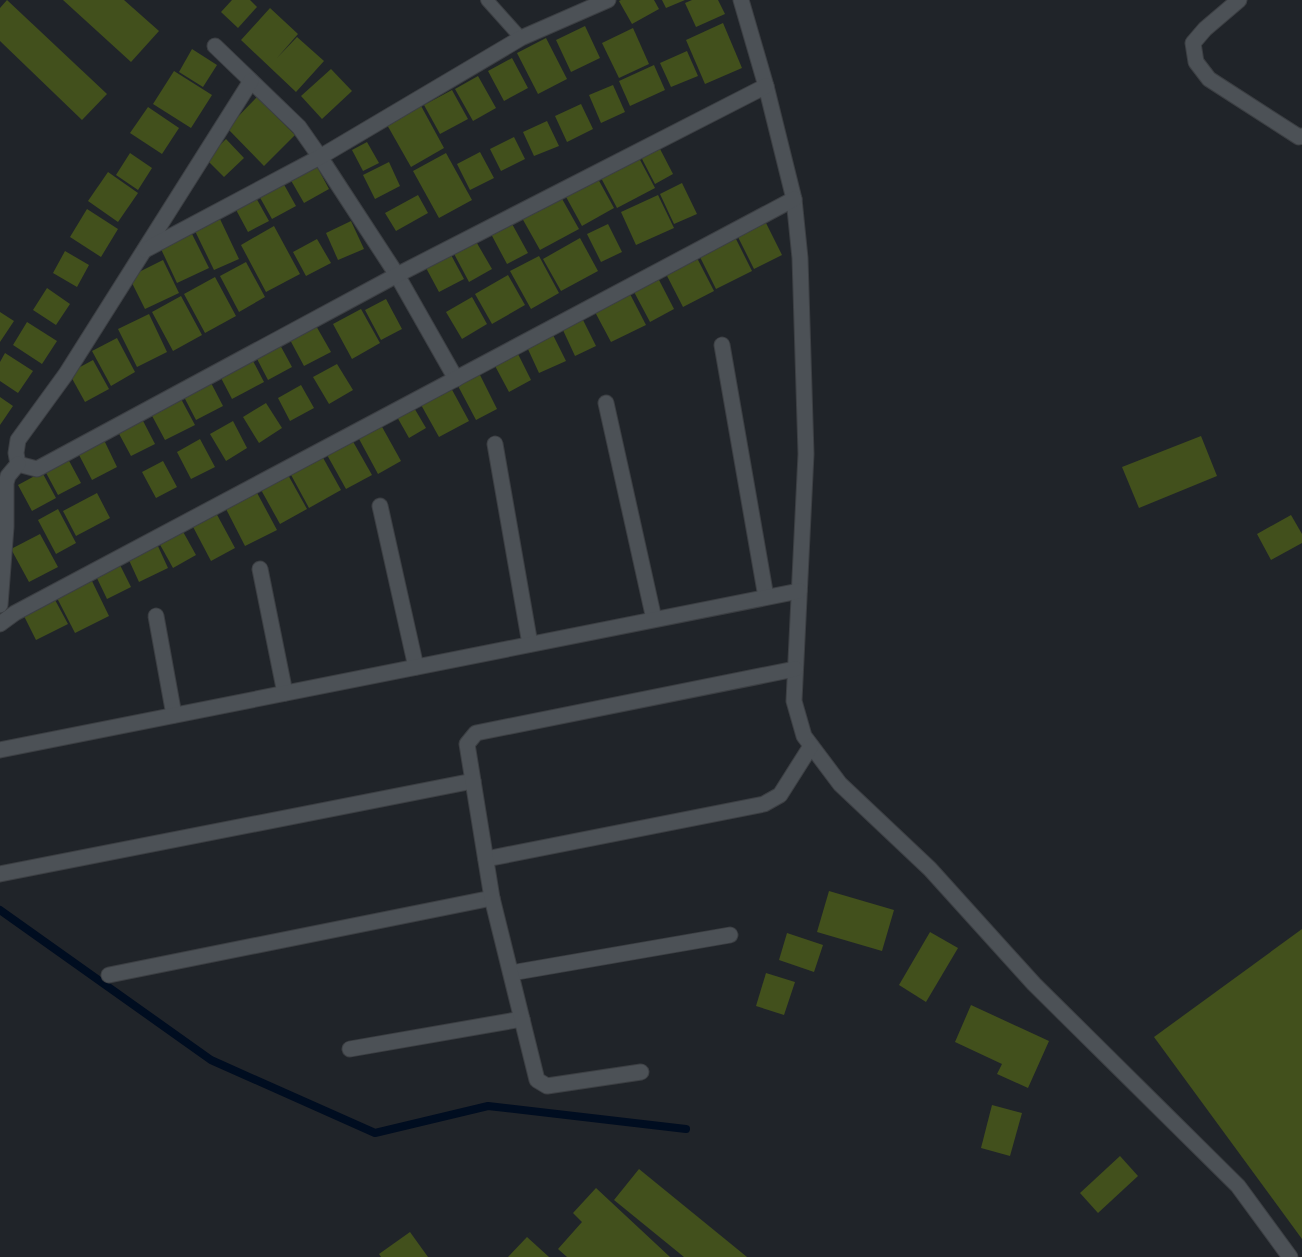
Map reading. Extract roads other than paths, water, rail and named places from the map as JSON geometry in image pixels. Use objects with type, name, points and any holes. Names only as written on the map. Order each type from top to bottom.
[{"type":"street","points":[[143,251],[320,156],[521,38],[608,0]]},
{"type":"street","points":[[741,0],[766,86],[794,200],[800,258],[806,454],[794,701],[804,736],[840,784],[930,869],[1034,984],[1238,1186],[1290,1257]]},
{"type":"street","points":[[1231,3],[1193,43],[1196,62],[1209,79],[1299,137],[1302,136]]},
{"type":"street","points":[[215,46],[299,127],[320,156],[397,275],[456,379]]},
{"type":"street","points":[[18,464],[16,453],[18,440],[66,374],[251,81]]},
{"type":"street","points":[[18,464],[37,469],[397,275],[766,86]]},
{"type":"street","points":[[0,624],[24,608],[794,200]]},
{"type":"street","points":[[722,345],[766,597]]},
{"type":"street","points":[[606,403],[654,620]]},
{"type":"street","points":[[495,444],[530,644]]},
{"type":"street","points":[[0,606],[6,527],[6,483],[8,476],[18,464]]},
{"type":"street","points":[[380,506],[416,667]]},
{"type":"street","points":[[260,569],[285,693]]},
{"type":"street","points":[[0,750],[799,590]]},
{"type":"street","points":[[156,616],[174,715]]},
{"type":"street","points":[[641,1072],[547,1086],[536,1080],[492,898],[467,744],[476,733],[795,670]]},
{"type":"street","points":[[486,859],[764,804],[780,795],[811,746]]},
{"type":"street","points":[[0,874],[473,781]]},
{"type":"street","points":[[109,975],[492,898]]},
{"type":"street","points":[[510,974],[730,936]]},
{"type":"street","points":[[350,1049],[522,1019]]},
{"type":"lane","points":[[487,0],[521,38]]},
{"type":"waterway","points":[[0,910],[211,1060],[375,1133],[488,1106],[686,1129]]}]
